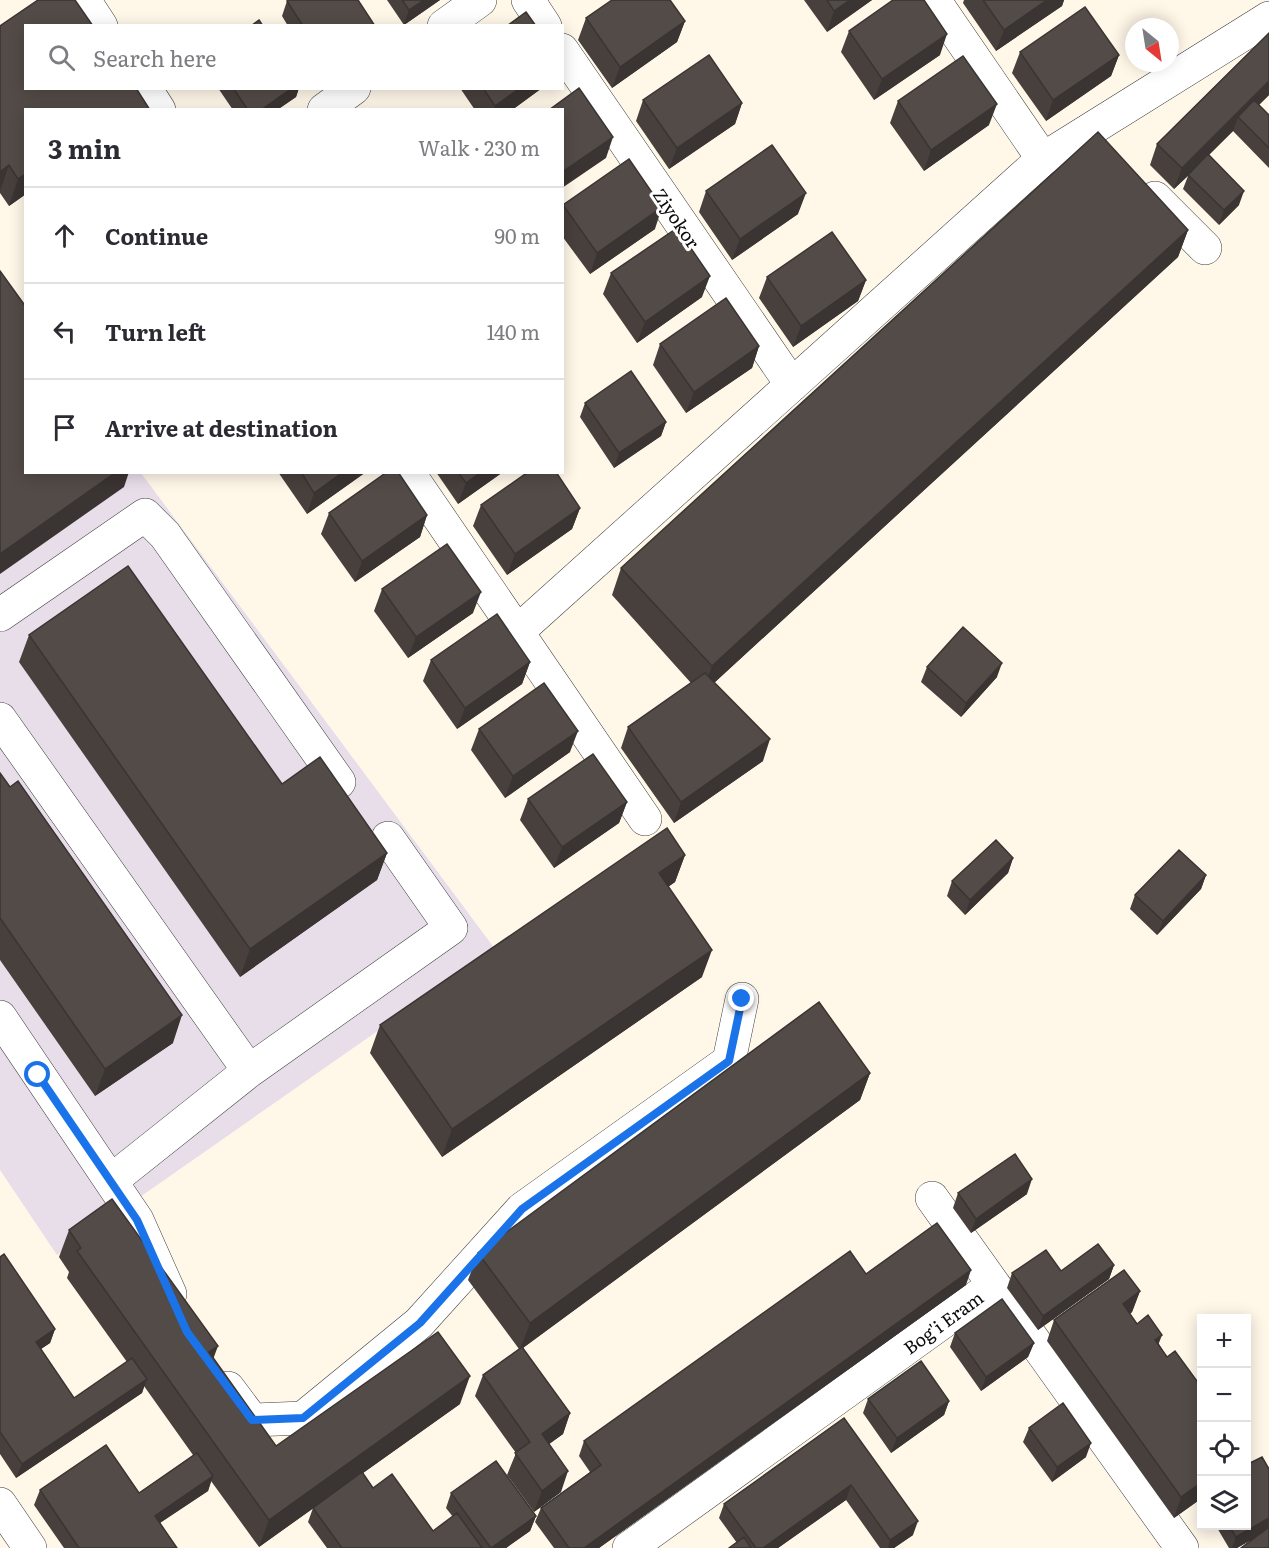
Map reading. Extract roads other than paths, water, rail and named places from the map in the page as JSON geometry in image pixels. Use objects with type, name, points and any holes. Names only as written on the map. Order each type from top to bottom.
[{"type":"street","points":[[84,0],[100,24]]},
{"type":"street","points":[[447,24],[480,0]]},
{"type":"street","points":[[528,0],[544,24]]},
{"type":"street","points":[[934,0],[1043,159]]},
{"type":"street","points":[[517,632],[1043,159],[1269,18]]},
{"type":"street","name":"Ziyokor","points":[[564,53],[792,385]]},
{"type":"street","points":[[146,90],[158,108]]},
{"type":"street","points":[[327,108],[351,90]]},
{"type":"street","points":[[1088,131],[1205,248]]},
{"type":"street","points":[[409,474],[645,819]]},
{"type":"street","points":[[0,615],[145,515],[165,535],[339,782]]},
{"type":"street","points":[[0,719],[249,1071]]},
{"type":"street","points":[[112,1180],[249,1071],[451,928],[388,838]]},
{"type":"street","points":[[213,1367],[252,1420],[303,1418],[420,1323],[522,1209],[729,1061],[742,999]]},
{"type":"street","points":[[0,1017],[137,1220],[182,1322]]},
{"type":"street","points":[[932,1198],[994,1285]]},
{"type":"street","name":"Bog'i Eram","points":[[629,1548],[994,1285],[1182,1548]]},
{"type":"street","points":[[0,1504],[30,1548]]}]
